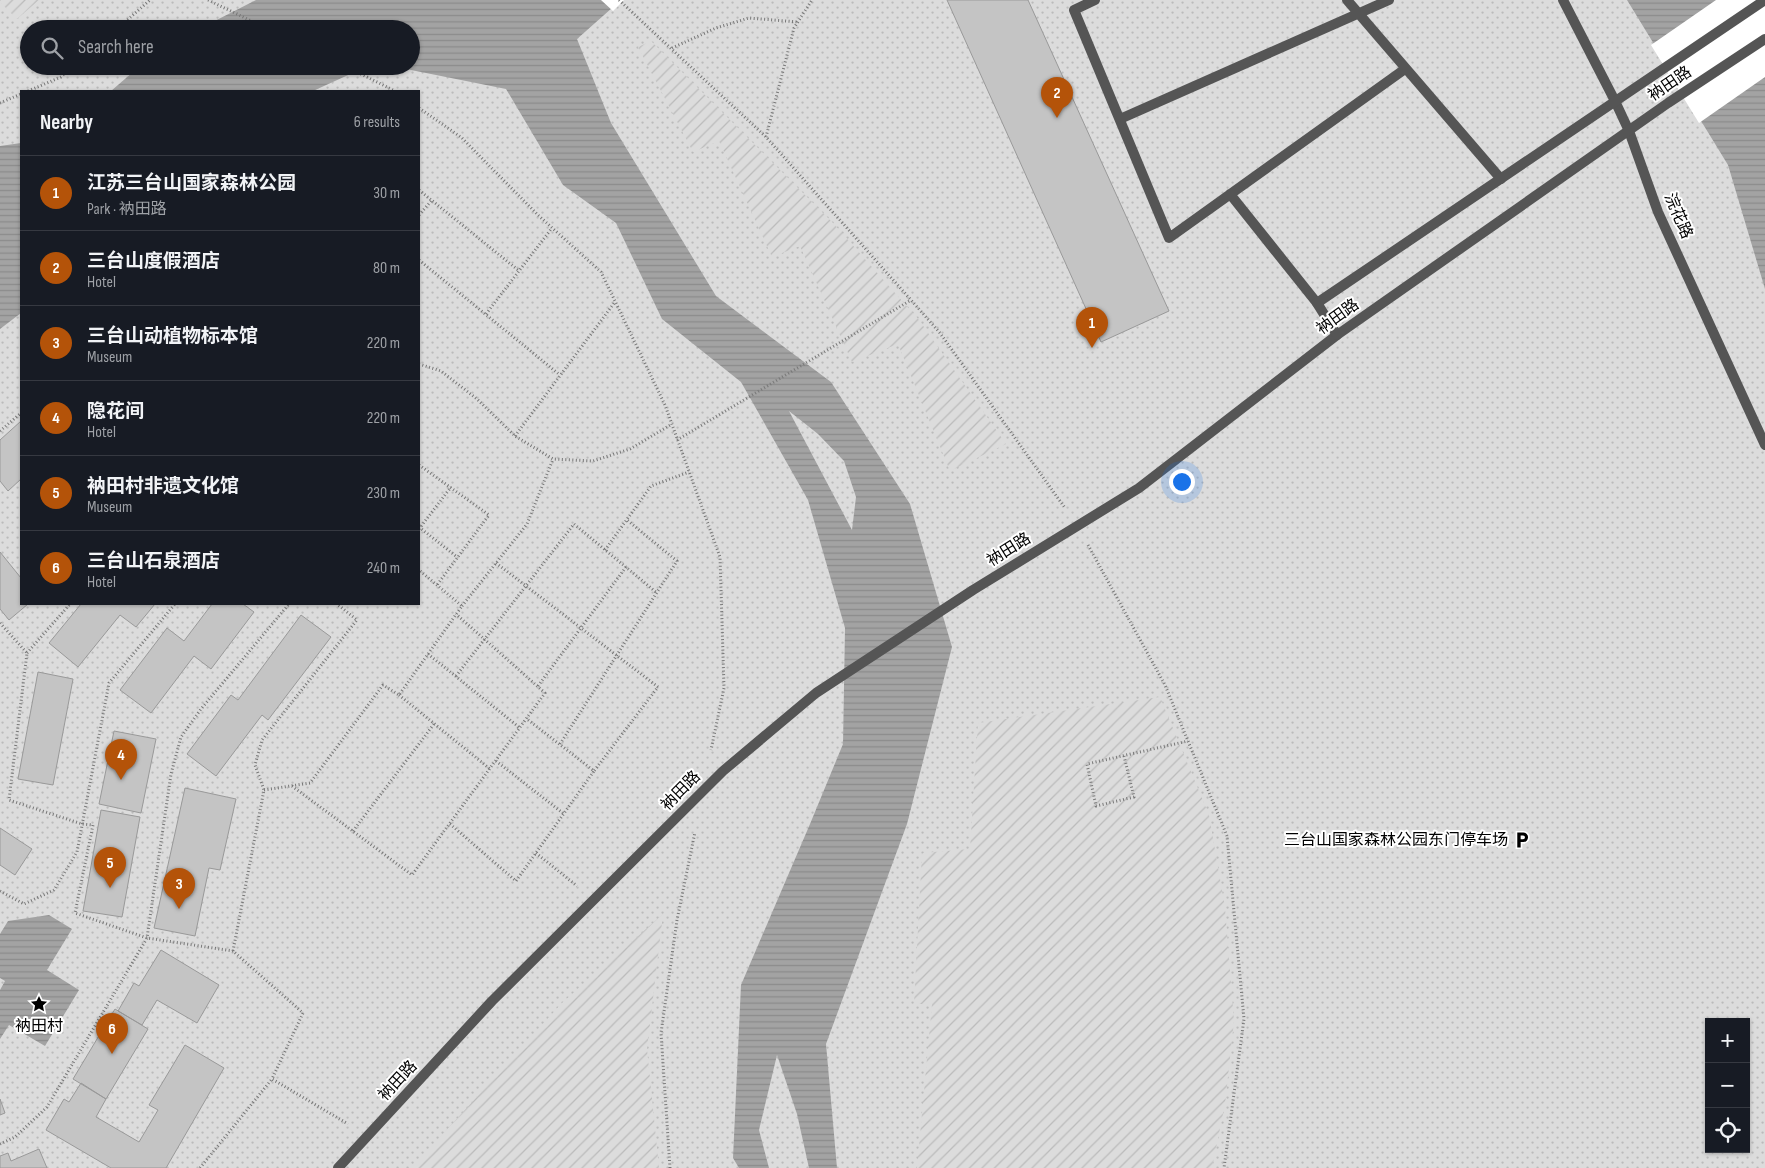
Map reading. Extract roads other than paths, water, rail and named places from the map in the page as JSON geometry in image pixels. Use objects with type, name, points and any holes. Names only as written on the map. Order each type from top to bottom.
[{"type":"street","points":[[1095,0],[1074,10],[1169,238],[1405,69]]},
{"type":"street","points":[[1347,0],[1357,14],[1501,179]]},
{"type":"street","points":[[1120,119],[1389,0]]},
{"type":"street","name":"浣花路","points":[[1563,0],[1615,101],[1658,212],[1765,445]]},
{"type":"street","name":"衲田路","points":[[1317,303],[1765,0]]},
{"type":"street","name":"衲田路","points":[[338,1168],[492,1001],[723,771],[816,693],[973,590],[1139,488],[1337,336],[1668,103],[1765,39]]},
{"type":"street","points":[[1230,194],[1317,303],[1337,336]]},
{"type":"place","name":"三台山度假酒店","points":[[1057,118]]},
{"type":"place","name":"江苏三台山国家森林公园","points":[[1092,348]]},
{"type":"place","name":"隐花间","points":[[121,780]]},
{"type":"place","name":"三台山国家森林公园东门停车场","points":[[1522,840]]},
{"type":"place","name":"衲田村非遗文化馆","points":[[110,888]]},
{"type":"place","name":"三台山动植物标本馆","points":[[179,909]]},
{"type":"place","name":"衲田村","points":[[39,1004]]},
{"type":"place","name":"三台山石泉酒店","points":[[112,1054]]}]
